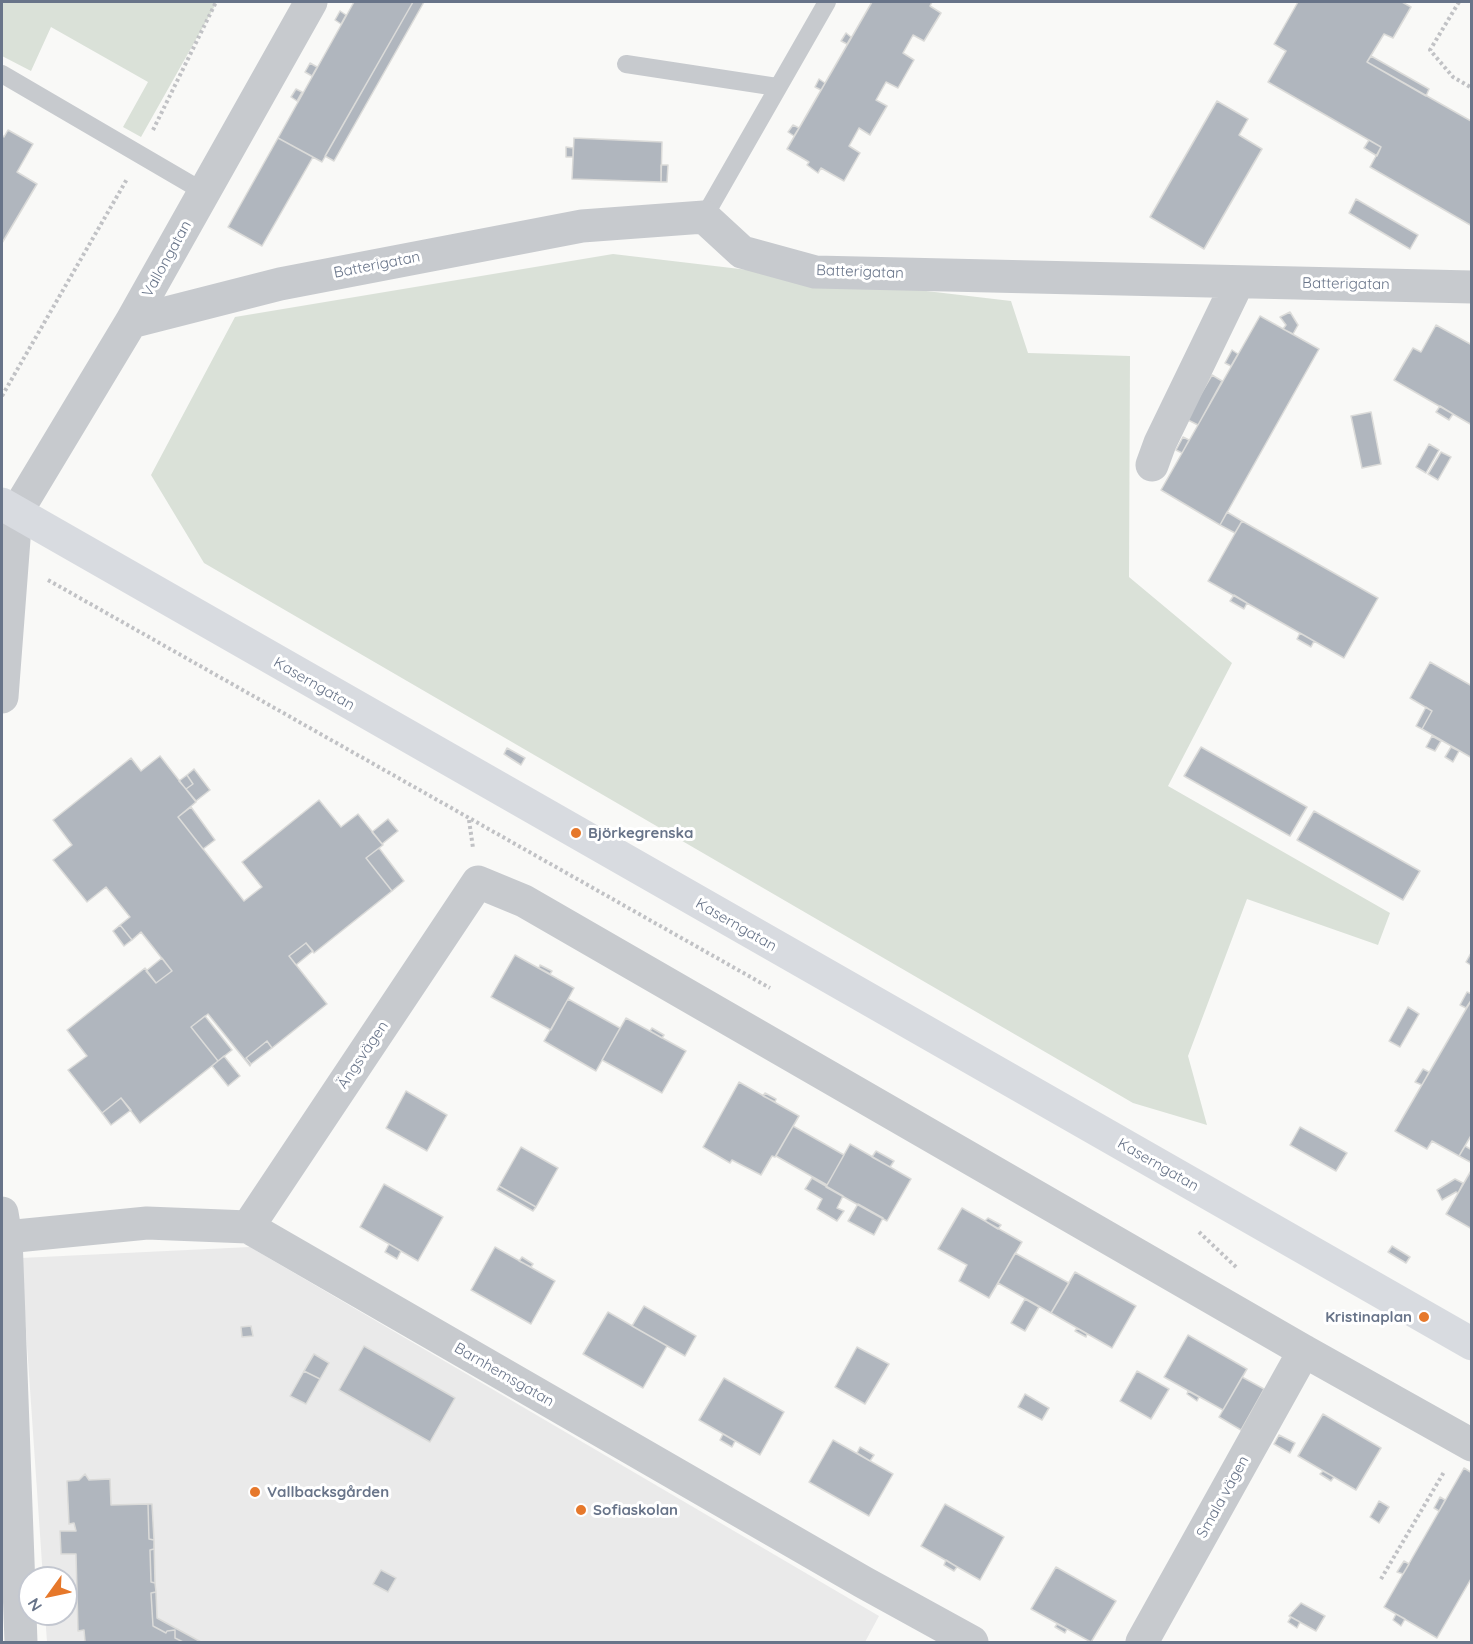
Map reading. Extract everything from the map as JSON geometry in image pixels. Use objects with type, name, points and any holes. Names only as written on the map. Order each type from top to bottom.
[{"type":"main road","name":"Kaserngatan","points":[[9,509],[1472,1344]]},
{"type":"street","name":"Vallongatan","points":[[9,509],[131,322],[311,2]]},
{"type":"street","name":"Batterigatan","points":[[131,322],[280,284],[582,226],[704,217],[742,252],[815,272],[1472,287]]},
{"type":"street","points":[[1152,465],[1160,443],[1238,282]]},
{"type":"street","points":[[2,697],[12,560],[9,509]]},
{"type":"street","name":"Ängsvägen","points":[[248,1227],[478,882],[534,907],[1304,1351]]},
{"type":"street","name":"Barnhemsgatan","points":[[4,1225],[147,1223],[248,1227],[852,1576],[972,1642]]},
{"type":"street","points":[[4,1225],[21,1642]]},
{"type":"street","points":[[1304,1351],[1466,1442]]},
{"type":"street","name":"Smala vägen","points":[[1142,1642],[1304,1351]]},
{"type":"lane","points":[[704,217],[827,2]]},
{"type":"lane","points":[[626,63],[777,87]]},
{"type":"lane","points":[[2,74],[204,192]]},
{"type":"path","points":[[2,396],[141,154],[216,2]]},
{"type":"path","points":[[1459,2],[1430,50],[1453,77],[1472,88]]},
{"type":"path","points":[[12,560],[557,870],[774,990]]},
{"type":"path","points":[[1195,1229],[1238,1270]]},
{"type":"path","points":[[1382,1579],[1466,1442]]},
{"type":"shaded area","points":[[2,2],[217,2],[141,137],[123,127],[148,82],[51,27],[31,71],[2,56]]},
{"type":"shaded area","points":[[613,254],[1011,301],[1028,353],[1130,356],[1129,577],[1232,663],[1168,786],[1390,913],[1378,945],[1247,899],[1188,1056],[1207,1125],[1133,1103],[204,563],[151,475],[235,317]]},
{"type":"shaded area","name":"Vallbacksgården","points":[[250,1247],[879,1616],[865,1642],[47,1642],[46,1626],[78,1626],[78,1566],[42,1566],[21,1258]]},
{"type":"building","points":[[354,2],[413,2],[322,162],[278,138]]},
{"type":"building","points":[[413,2],[424,2],[334,161],[325,156]]},
{"type":"building","points":[[872,2],[932,2],[930,6],[941,13],[924,41],[913,35],[903,53],[914,60],[898,88],[886,82],[876,100],[887,106],[870,135],[859,128],[849,146],[860,153],[844,181],[821,168],[818,173],[807,165],[809,162],[787,149]]},
{"type":"building","points":[[1298,2],[1402,2],[1411,7],[1393,38],[1384,34],[1367,62],[1472,120],[1472,226],[1370,167],[1381,147],[1268,82],[1286,51],[1274,44]]},
{"type":"building","points":[[340,11],[346,15],[341,24],[335,20]]},
{"type":"building","points":[[846,33],[851,37],[847,44],[841,41]]},
{"type":"building","points":[[1371,56],[1429,89],[1426,96],[1367,62]]},
{"type":"building","points":[[310,63],[317,67],[312,76],[305,72]]},
{"type":"building","points":[[819,79],[825,83],[821,90],[815,87]]},
{"type":"building","points":[[296,89],[302,92],[297,101],[291,97]]},
{"type":"building","points":[[1217,101],[1248,119],[1239,135],[1262,149],[1204,249],[1150,217]]},
{"type":"building","points":[[793,125],[799,128],[794,136],[788,132]]},
{"type":"building","points":[[8,130],[33,144],[17,172],[37,184],[2,243],[2,135],[4,137]]},
{"type":"building","points":[[278,138],[313,157],[262,246],[228,227]]},
{"type":"building","points":[[574,138],[662,142],[661,182],[572,179]]},
{"type":"building","points":[[1369,140],[1381,147],[1377,156],[1364,148]]},
{"type":"building","points":[[566,147],[573,148],[573,157],[566,157]]},
{"type":"building","points":[[661,165],[668,165],[667,182],[661,182]]},
{"type":"building","points":[[1356,199],[1418,235],[1410,249],[1349,213]]},
{"type":"building","points":[[1290,312],[1298,325],[1293,334],[1283,329],[1286,325],[1280,317]]},
{"type":"building","points":[[1260,316],[1319,349],[1220,525],[1161,490]]},
{"type":"building","points":[[1436,325],[1472,345],[1472,425],[1394,380],[1413,348],[1421,352]]},
{"type":"building","points":[[1232,350],[1238,354],[1231,366],[1225,363]]},
{"type":"building","points":[[1212,375],[1222,381],[1198,425],[1186,419]]},
{"type":"building","points":[[1440,406],[1453,414],[1449,420],[1436,412]]},
{"type":"building","points":[[1371,412],[1381,464],[1362,468],[1351,416]]},
{"type":"building","points":[[1183,437],[1189,440],[1182,453],[1176,450]]},
{"type":"building","points":[[1429,444],[1439,450],[1426,473],[1416,467]]},
{"type":"building","points":[[1441,452],[1451,457],[1438,480],[1428,474]]},
{"type":"building","points":[[1227,512],[1242,521],[1235,533],[1220,525]]},
{"type":"building","points":[[1242,521],[1378,598],[1344,658],[1208,581]]},
{"type":"building","points":[[1234,595],[1247,603],[1244,609],[1230,601]]},
{"type":"building","points":[[1300,633],[1314,641],[1311,647],[1297,639]]},
{"type":"building","points":[[1430,662],[1472,686],[1472,758],[1422,729],[1432,711],[1410,698]]},
{"type":"building","points":[[1426,707],[1432,711],[1422,729],[1416,726]]},
{"type":"building","points":[[1432,736],[1441,741],[1435,751],[1426,747]]},
{"type":"building","points":[[1201,747],[1307,807],[1290,836],[1184,776]]},
{"type":"building","points":[[1451,747],[1459,751],[1453,762],[1445,757]]},
{"type":"building","points":[[507,748],[525,758],[521,765],[504,754]]},
{"type":"building","points":[[160,756],[196,802],[178,817],[244,901],[262,887],[242,862],[319,800],[341,827],[358,814],[383,845],[366,858],[392,891],[314,953],[306,943],[289,956],[327,1004],[272,1048],[267,1041],[246,1058],[250,1066],[208,1014],[191,1027],[218,1061],[140,1123],[121,1098],[102,1113],[68,1070],[87,1056],[67,1030],[145,968],[156,983],[172,971],[141,932],[132,940],[120,925],[130,917],[106,887],[87,902],[53,860],[72,845],[53,820],[131,758],[141,771]]},
{"type":"building","points":[[194,769],[210,790],[196,801],[186,789],[193,784],[187,775]]},
{"type":"building","points":[[187,775],[193,784],[186,789],[179,781]]},
{"type":"building","points":[[191,807],[215,840],[203,849],[178,817]]},
{"type":"building","points":[[1314,811],[1420,871],[1403,900],[1297,840]]},
{"type":"building","points":[[388,819],[398,831],[382,844],[372,832]]},
{"type":"building","points":[[379,848],[404,881],[392,891],[366,858]]},
{"type":"building","points":[[120,925],[132,940],[124,946],[113,931]]},
{"type":"building","points":[[306,943],[313,951],[296,965],[289,956]]},
{"type":"building","points":[[1472,951],[1472,966],[1466,962]]},
{"type":"building","points":[[515,955],[574,988],[551,1030],[491,997]]},
{"type":"building","points":[[162,958],[172,971],[156,983],[146,971]]},
{"type":"building","points":[[540,965],[552,971],[550,974],[539,968]]},
{"type":"building","points":[[1467,992],[1472,994],[1472,999],[1466,1008],[1460,1005]]},
{"type":"building","points":[[568,999],[620,1028],[596,1071],[544,1041]]},
{"type":"building","points":[[1472,999],[1472,1134],[1459,1156],[1432,1141],[1427,1149],[1395,1131]]},
{"type":"building","points":[[1408,1007],[1419,1014],[1400,1047],[1389,1041]]},
{"type":"building","points":[[205,1016],[232,1050],[218,1061],[191,1027]]},
{"type":"building","points":[[626,1018],[686,1051],[662,1093],[602,1060]]},
{"type":"building","points":[[652,1028],[664,1035],[662,1038],[650,1031]]},
{"type":"building","points":[[267,1041],[272,1048],[251,1064],[246,1058]]},
{"type":"building","points":[[224,1056],[240,1076],[228,1086],[212,1066]]},
{"type":"building","points":[[1423,1069],[1429,1072],[1422,1085],[1415,1082]]},
{"type":"building","points":[[739,1082],[799,1116],[775,1157],[772,1156],[761,1175],[732,1160],[730,1163],[703,1147]]},
{"type":"building","points":[[406,1091],[447,1115],[427,1151],[386,1128]]},
{"type":"building","points":[[765,1093],[776,1099],[775,1102],[763,1096]]},
{"type":"building","points":[[121,1098],[131,1110],[111,1125],[102,1113]]},
{"type":"building","points":[[793,1126],[844,1155],[827,1185],[776,1156]]},
{"type":"building","points":[[1300,1127],[1347,1153],[1336,1171],[1290,1145]]},
{"type":"building","points":[[850,1144],[911,1179],[887,1221],[826,1187]]},
{"type":"building","points":[[1465,1146],[1472,1150],[1472,1163],[1459,1156]]},
{"type":"building","points":[[521,1147],[558,1168],[536,1207],[499,1186]]},
{"type":"building","points":[[876,1151],[894,1161],[890,1167],[872,1157]]},
{"type":"building","points":[[1472,1169],[1472,1229],[1446,1214]]},
{"type":"building","points":[[812,1178],[843,1196],[837,1208],[844,1211],[837,1221],[817,1209],[822,1199],[805,1189]]},
{"type":"building","points":[[1455,1179],[1463,1183],[1458,1193],[1442,1200],[1437,1190]]},
{"type":"building","points":[[384,1184],[443,1217],[418,1261],[360,1227]]},
{"type":"building","points":[[499,1186],[536,1207],[533,1211],[497,1190]]},
{"type":"building","points":[[858,1204],[883,1218],[874,1235],[848,1221]]},
{"type":"building","points":[[962,1208],[1022,1242],[989,1298],[959,1281],[967,1265],[938,1249]]},
{"type":"building","points":[[988,1218],[1001,1225],[998,1229],[985,1221]]},
{"type":"building","points":[[389,1244],[401,1251],[397,1259],[385,1252]]},
{"type":"building","points":[[1392,1246],[1410,1257],[1406,1263],[1388,1252]]},
{"type":"building","points":[[495,1247],[555,1281],[531,1324],[471,1290]]},
{"type":"building","points":[[1015,1253],[1069,1283],[1051,1313],[998,1283]]},
{"type":"building","points":[[522,1257],[533,1264],[531,1267],[519,1261]]},
{"type":"building","points":[[1075,1272],[1136,1306],[1112,1348],[1051,1313]]},
{"type":"building","points":[[1025,1299],[1039,1307],[1025,1331],[1011,1323]]},
{"type":"building","points":[[644,1306],[696,1336],[685,1356],[632,1326]]},
{"type":"building","points":[[608,1312],[667,1346],[643,1388],[583,1354]]},
{"type":"building","points":[[251,1326],[253,1336],[242,1337],[241,1327]]},
{"type":"building","points":[[1077,1328],[1087,1334],[1086,1337],[1075,1331]]},
{"type":"building","points":[[1188,1335],[1247,1369],[1223,1410],[1164,1377]]},
{"type":"building","points":[[364,1346],[455,1398],[430,1442],[339,1390]]},
{"type":"building","points":[[857,1347],[889,1364],[865,1404],[835,1387]]},
{"type":"building","points":[[314,1354],[329,1363],[320,1379],[304,1371]]},
{"type":"building","points":[[304,1371],[320,1379],[306,1404],[290,1396]]},
{"type":"building","points":[[1137,1371],[1169,1389],[1151,1419],[1120,1401]]},
{"type":"building","points":[[1242,1377],[1264,1389],[1241,1430],[1219,1417]]},
{"type":"building","points":[[724,1378],[784,1412],[760,1455],[699,1420]]},
{"type":"building","points":[[1188,1391],[1199,1397],[1197,1401],[1187,1394]]},
{"type":"building","points":[[1025,1394],[1049,1408],[1042,1420],[1018,1407]]},
{"type":"building","points":[[1323,1414],[1381,1448],[1356,1490],[1298,1456]]},
{"type":"building","points":[[723,1434],[735,1441],[732,1447],[720,1440]]},
{"type":"building","points":[[1279,1435],[1295,1443],[1290,1453],[1274,1444]]},
{"type":"building","points":[[833,1440],[893,1474],[869,1516],[809,1482]]},
{"type":"building","points":[[860,1447],[874,1455],[870,1461],[857,1453]]},
{"type":"building","points":[[1464,1468],[1472,1473],[1472,1577],[1437,1638],[1384,1607]]},
{"type":"building","points":[[1323,1471],[1334,1477],[1331,1481],[1320,1474]]},
{"type":"building","points":[[85,1474],[89,1480],[110,1479],[111,1505],[148,1504],[149,1539],[154,1540],[154,1549],[150,1550],[151,1582],[155,1583],[156,1592],[151,1593],[153,1626],[166,1633],[175,1630],[175,1638],[183,1642],[83,1642],[85,1641],[84,1630],[78,1631],[76,1554],[61,1554],[60,1531],[76,1531],[74,1523],[69,1524],[67,1481],[79,1480]]},
{"type":"building","points":[[1440,1497],[1445,1500],[1439,1511],[1434,1508]]},
{"type":"building","points":[[1379,1501],[1389,1507],[1379,1523],[1370,1517]]},
{"type":"building","points":[[148,1504],[152,1504],[154,1540],[149,1539]]},
{"type":"building","points":[[945,1504],[1004,1537],[980,1580],[921,1546]]},
{"type":"building","points":[[154,1541],[155,1583],[151,1582],[150,1550],[154,1549]]},
{"type":"building","points":[[946,1560],[957,1567],[954,1571],[944,1565]]},
{"type":"building","points":[[1404,1561],[1409,1564],[1403,1574],[1397,1572]]},
{"type":"building","points":[[1056,1567],[1116,1601],[1091,1642],[1031,1609]]},
{"type":"building","points":[[381,1570],[396,1578],[388,1592],[373,1584]]},
{"type":"building","points":[[156,1592],[157,1618],[201,1642],[183,1642],[175,1638],[175,1630],[166,1633],[153,1626],[151,1593]]},
{"type":"building","points":[[1301,1603],[1325,1616],[1316,1631],[1289,1616]]},
{"type":"building","points":[[1396,1614],[1405,1619],[1401,1626],[1393,1620]]},
{"type":"building","points":[[1291,1617],[1300,1622],[1297,1628],[1288,1622]]},
{"type":"building","points":[[1057,1624],[1067,1629],[1065,1633],[1055,1627]]},
{"type":"place","name":"Björkegrenska","points":[[576,833]]},
{"type":"place","name":"Kristinaplan","points":[[1424,1317]]},
{"type":"place","name":"Vallbacksgården","points":[[255,1492]]},
{"type":"place","name":"Sofiaskolan","points":[[581,1510]]}]
